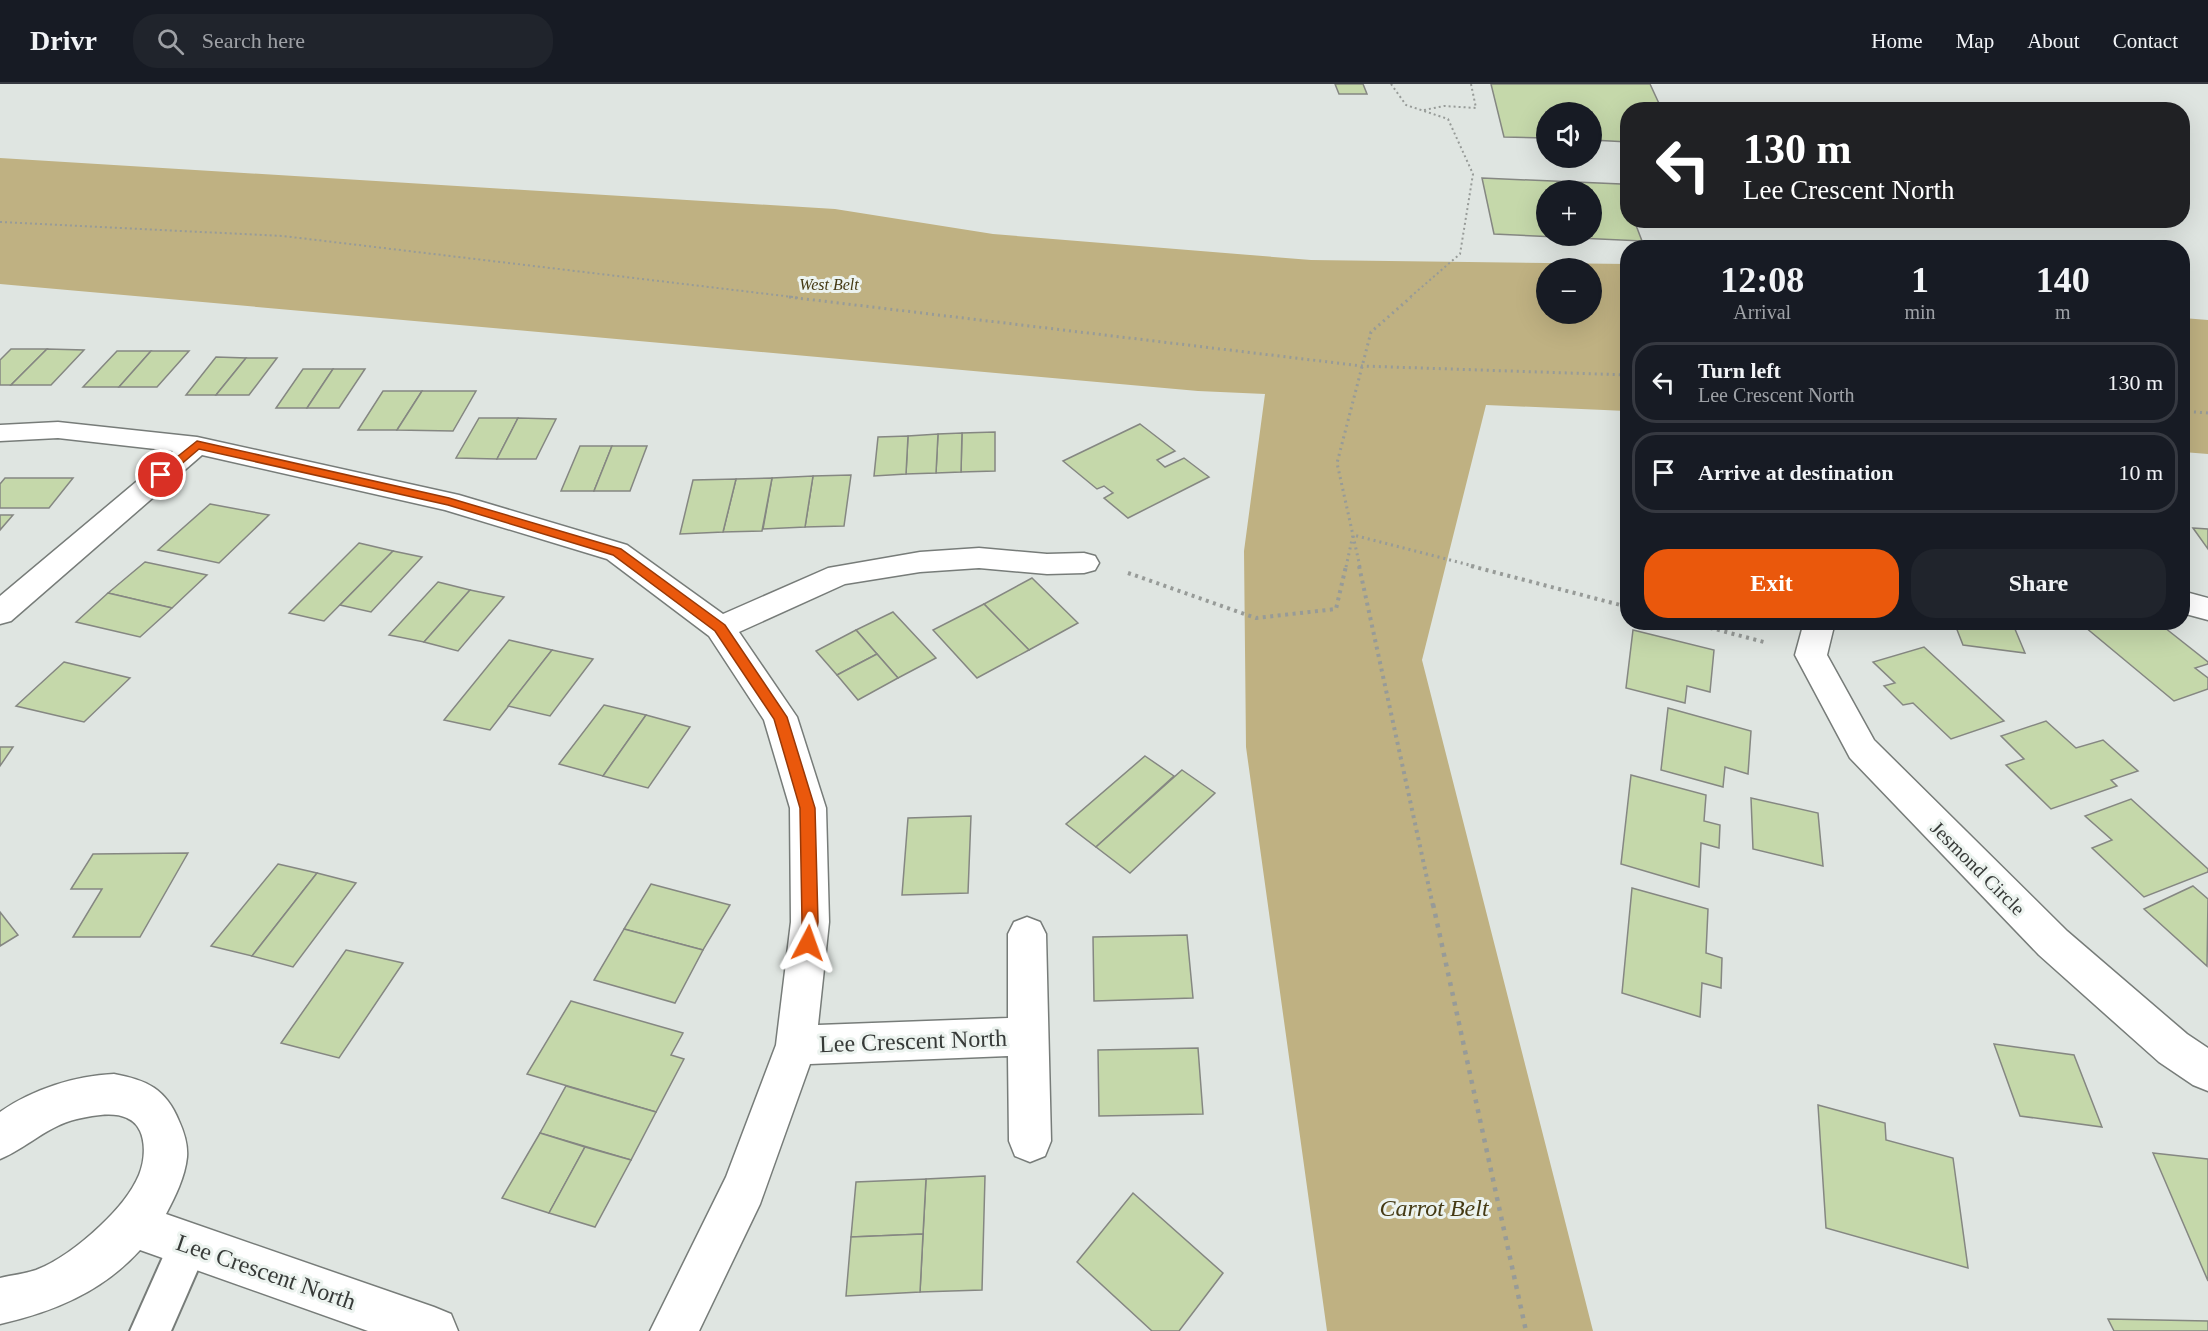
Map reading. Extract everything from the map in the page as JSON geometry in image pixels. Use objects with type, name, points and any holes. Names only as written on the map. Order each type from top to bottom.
[{"type":"street","name":"Lee Crescent North","points":[[0,433],[58,430],[197,445],[449,502],[617,552],[720,628],[780,717],[808,808],[810,922],[796,1045],[744,1188],[674,1331]]},
{"type":"street","points":[[0,613],[197,445]]},
{"type":"street","points":[[720,628],[839,575],[920,562],[979,558],[1047,564],[1084,563]]},
{"type":"street","points":[[2190,604],[2208,609]]},
{"type":"street","name":"Jesmond Circle","points":[[1816,639],[1862,749],[2053,943],[2173,1048],[2208,1071]]},
{"type":"street","name":"Lee Crescent North","points":[[1027,934],[1030,1141]]},
{"type":"street","name":"Lee Crescent North","points":[[796,1045],[1029,1036]]},
{"type":"street","points":[[0,1138],[31,1116],[67,1100],[101,1094],[130,1097],[152,1110],[164,1131],[165,1159],[154,1191],[132,1225],[105,1253],[71,1278],[35,1294],[0,1301]]},
{"type":"street","name":"Lee Crescent North","points":[[132,1225],[434,1331]]},
{"type":"lane","points":[[150,1331],[189,1244]]},
{"type":"path","points":[[1391,84],[1406,105],[1448,119],[1473,174],[1460,254],[1371,332],[1337,463],[1526,1331]]},
{"type":"path","points":[[1422,110],[1444,106],[1476,108],[1471,84]]},
{"type":"path","points":[[0,222],[283,236],[1362,366],[1620,375]]},
{"type":"path","points":[[2190,412],[2208,413]]},
{"type":"path","points":[[1084,563],[1120,570],[1256,618],[1336,609],[1353,535]]},
{"type":"path","points":[[1353,535],[1620,605]]},
{"type":"path","points":[[1748,630],[1816,639]]},
{"type":"green space","points":[[0,158],[835,209],[993,234],[1311,260],[1536,263],[1536,324],[1602,324],[1602,264],[1620,264],[1620,411],[1486,405],[1422,660],[1593,1331],[1327,1331],[1246,747],[1244,551],[1265,394],[1198,391],[0,284]]},
{"type":"green space","points":[[2190,319],[2208,320],[2208,454],[2190,453]]},
{"type":"building","points":[[1335,84],[1363,84],[1367,94],[1339,94]]},
{"type":"building","points":[[1491,84],[1650,84],[1658,102],[1620,102],[1620,142],[1602,141],[1602,102],[1536,102],[1536,138],[1504,137]]},
{"type":"building","points":[[1482,178],[1536,180],[1536,236],[1494,234]]},
{"type":"building","points":[[1602,183],[1620,184],[1620,228],[1637,228],[1642,240],[1602,239]]},
{"type":"building","points":[[11,349],[47,349],[11,385],[0,385],[0,360]]},
{"type":"building","points":[[47,349],[84,350],[51,385],[11,385]]},
{"type":"building","points":[[117,351],[151,351],[119,387],[83,387]]},
{"type":"building","points":[[151,351],[189,351],[157,387],[119,387]]},
{"type":"building","points":[[216,357],[246,358],[216,395],[186,395]]},
{"type":"building","points":[[246,358],[277,358],[249,395],[216,395]]},
{"type":"building","points":[[303,369],[333,369],[307,408],[276,408]]},
{"type":"building","points":[[333,369],[365,369],[339,408],[307,408]]},
{"type":"building","points":[[383,391],[422,391],[397,430],[358,430]]},
{"type":"building","points":[[422,391],[476,391],[453,431],[397,430]]},
{"type":"building","points":[[479,418],[518,418],[497,459],[456,458]]},
{"type":"building","points":[[518,418],[556,419],[536,459],[497,459]]},
{"type":"building","points":[[1140,424],[1175,451],[1157,460],[1165,467],[1184,458],[1209,477],[1128,518],[1104,498],[1113,493],[1104,486],[1097,489],[1063,461]]},
{"type":"building","points":[[995,432],[995,471],[961,472],[962,433]]},
{"type":"building","points":[[962,433],[961,472],[936,473],[938,434]]},
{"type":"building","points":[[938,434],[936,473],[906,474],[908,436]]},
{"type":"building","points":[[908,436],[906,474],[874,476],[878,437]]},
{"type":"building","points":[[580,446],[612,446],[594,491],[561,491]]},
{"type":"building","points":[[612,446],[647,446],[630,491],[594,491]]},
{"type":"building","points":[[851,475],[844,526],[805,527],[813,476]]},
{"type":"building","points":[[813,476],[805,527],[763,529],[772,478]]},
{"type":"building","points":[[5,478],[73,478],[49,508],[0,508],[0,484]]},
{"type":"building","points":[[772,478],[762,531],[723,532],[736,479]]},
{"type":"building","points":[[736,479],[723,532],[680,534],[693,480]]},
{"type":"building","points":[[210,504],[269,515],[219,563],[158,550]]},
{"type":"building","points":[[0,515],[13,515],[0,530]]},
{"type":"building","points":[[2193,528],[2208,529],[2208,549]]},
{"type":"building","points":[[359,543],[393,551],[324,621],[289,613]]},
{"type":"building","points":[[393,551],[422,557],[371,612],[340,605]]},
{"type":"building","points":[[145,562],[207,575],[172,608],[108,593]]},
{"type":"building","points":[[1032,578],[1078,623],[1029,650],[984,604]]},
{"type":"building","points":[[438,582],[470,590],[424,642],[389,635]]},
{"type":"building","points":[[470,590],[504,597],[458,651],[424,642]]},
{"type":"building","points":[[108,593],[172,608],[140,637],[76,622]]},
{"type":"building","points":[[984,604],[1029,650],[977,678],[933,630]]},
{"type":"building","points":[[893,612],[936,658],[898,678],[856,630]]},
{"type":"building","points":[[856,630],[877,654],[837,675],[816,651]]},
{"type":"building","points":[[1633,630],[1714,650],[1710,692],[1687,686],[1685,703],[1626,688]]},
{"type":"building","points":[[1957,630],[2015,630],[2025,653],[1963,645]]},
{"type":"building","points":[[2089,630],[2168,630],[2208,662],[2208,664],[2195,668],[2208,678],[2208,689],[2174,701]]},
{"type":"building","points":[[509,640],[552,650],[490,730],[444,720]]},
{"type":"building","points":[[1924,647],[2004,721],[1951,739],[1913,703],[1903,705],[1884,686],[1895,683],[1873,662]]},
{"type":"building","points":[[552,650],[593,659],[550,716],[508,706]]},
{"type":"building","points":[[877,654],[898,678],[858,700],[837,675]]},
{"type":"building","points":[[64,662],[130,678],[84,722],[16,706]]},
{"type":"building","points":[[604,705],[646,715],[603,776],[559,764]]},
{"type":"building","points":[[1668,708],[1751,731],[1748,774],[1725,767],[1723,787],[1661,770]]},
{"type":"building","points":[[646,715],[690,727],[648,788],[603,776]]},
{"type":"building","points":[[2046,721],[2076,748],[2103,740],[2138,771],[2111,780],[2117,786],[2051,809],[2006,765],[2024,759],[2001,736]]},
{"type":"building","points":[[0,747],[13,747],[0,766]]},
{"type":"building","points":[[1145,756],[1174,776],[1096,847],[1066,824]]},
{"type":"building","points":[[1182,770],[1215,793],[1130,873],[1096,847]]},
{"type":"building","points":[[1631,775],[1706,795],[1704,821],[1720,825],[1719,848],[1701,843],[1699,887],[1621,864]]},
{"type":"building","points":[[1751,798],[1818,813],[1823,866],[1753,849]]},
{"type":"building","points":[[2131,799],[2208,869],[2208,872],[2144,897],[2092,848],[2112,840],[2085,816]]},
{"type":"building","points":[[971,816],[968,893],[902,895],[908,818]]},
{"type":"building","points":[[188,853],[140,937],[73,937],[102,889],[71,889],[93,854]]},
{"type":"building","points":[[278,864],[317,873],[252,956],[211,946]]},
{"type":"building","points":[[317,873],[356,883],[293,967],[252,956]]},
{"type":"building","points":[[651,884],[730,905],[703,950],[624,929]]},
{"type":"building","points":[[2193,886],[2208,899],[2207,966],[2144,909]]},
{"type":"building","points":[[1632,888],[1708,909],[1706,953],[1722,958],[1721,988],[1702,983],[1700,1017],[1622,993]]},
{"type":"building","points":[[0,912],[18,935],[0,946]]},
{"type":"building","points":[[624,929],[703,950],[675,1003],[594,980]]},
{"type":"building","points":[[1187,935],[1193,998],[1094,1001],[1093,937]]},
{"type":"building","points":[[346,950],[403,963],[339,1058],[281,1043]]},
{"type":"building","points":[[571,1001],[683,1033],[671,1055],[684,1059],[656,1112],[527,1074]]},
{"type":"building","points":[[1994,1044],[2074,1055],[2102,1127],[2020,1116]]},
{"type":"building","points":[[1198,1048],[1203,1114],[1099,1116],[1098,1050]]},
{"type":"building","points":[[566,1086],[656,1112],[631,1160],[540,1133]]},
{"type":"building","points":[[1818,1105],[1885,1123],[1886,1140],[1953,1158],[1968,1268],[1826,1228]]},
{"type":"building","points":[[540,1133],[585,1147],[549,1213],[502,1198]]},
{"type":"building","points":[[585,1147],[631,1160],[595,1227],[549,1213]]},
{"type":"building","points":[[2153,1153],[2208,1159],[2208,1281]]},
{"type":"building","points":[[985,1176],[982,1290],[920,1292],[926,1179]]},
{"type":"building","points":[[926,1179],[923,1234],[851,1237],[856,1182]]},
{"type":"building","points":[[1133,1193],[1223,1273],[1179,1331],[1152,1331],[1077,1262]]},
{"type":"building","points":[[923,1234],[920,1292],[846,1296],[851,1237]]},
{"type":"building","points":[[2108,1319],[2208,1321],[2208,1331],[2114,1331]]},
{"type":"route","points":[[161,475],[197,445],[449,502],[617,552],[720,628],[780,717],[808,808],[810,922],[808,943]]},
{"type":"park label","name":"West Belt","points":[[829,284]]},
{"type":"park label","name":"Carrot Belt","points":[[1434,1208]]}]
